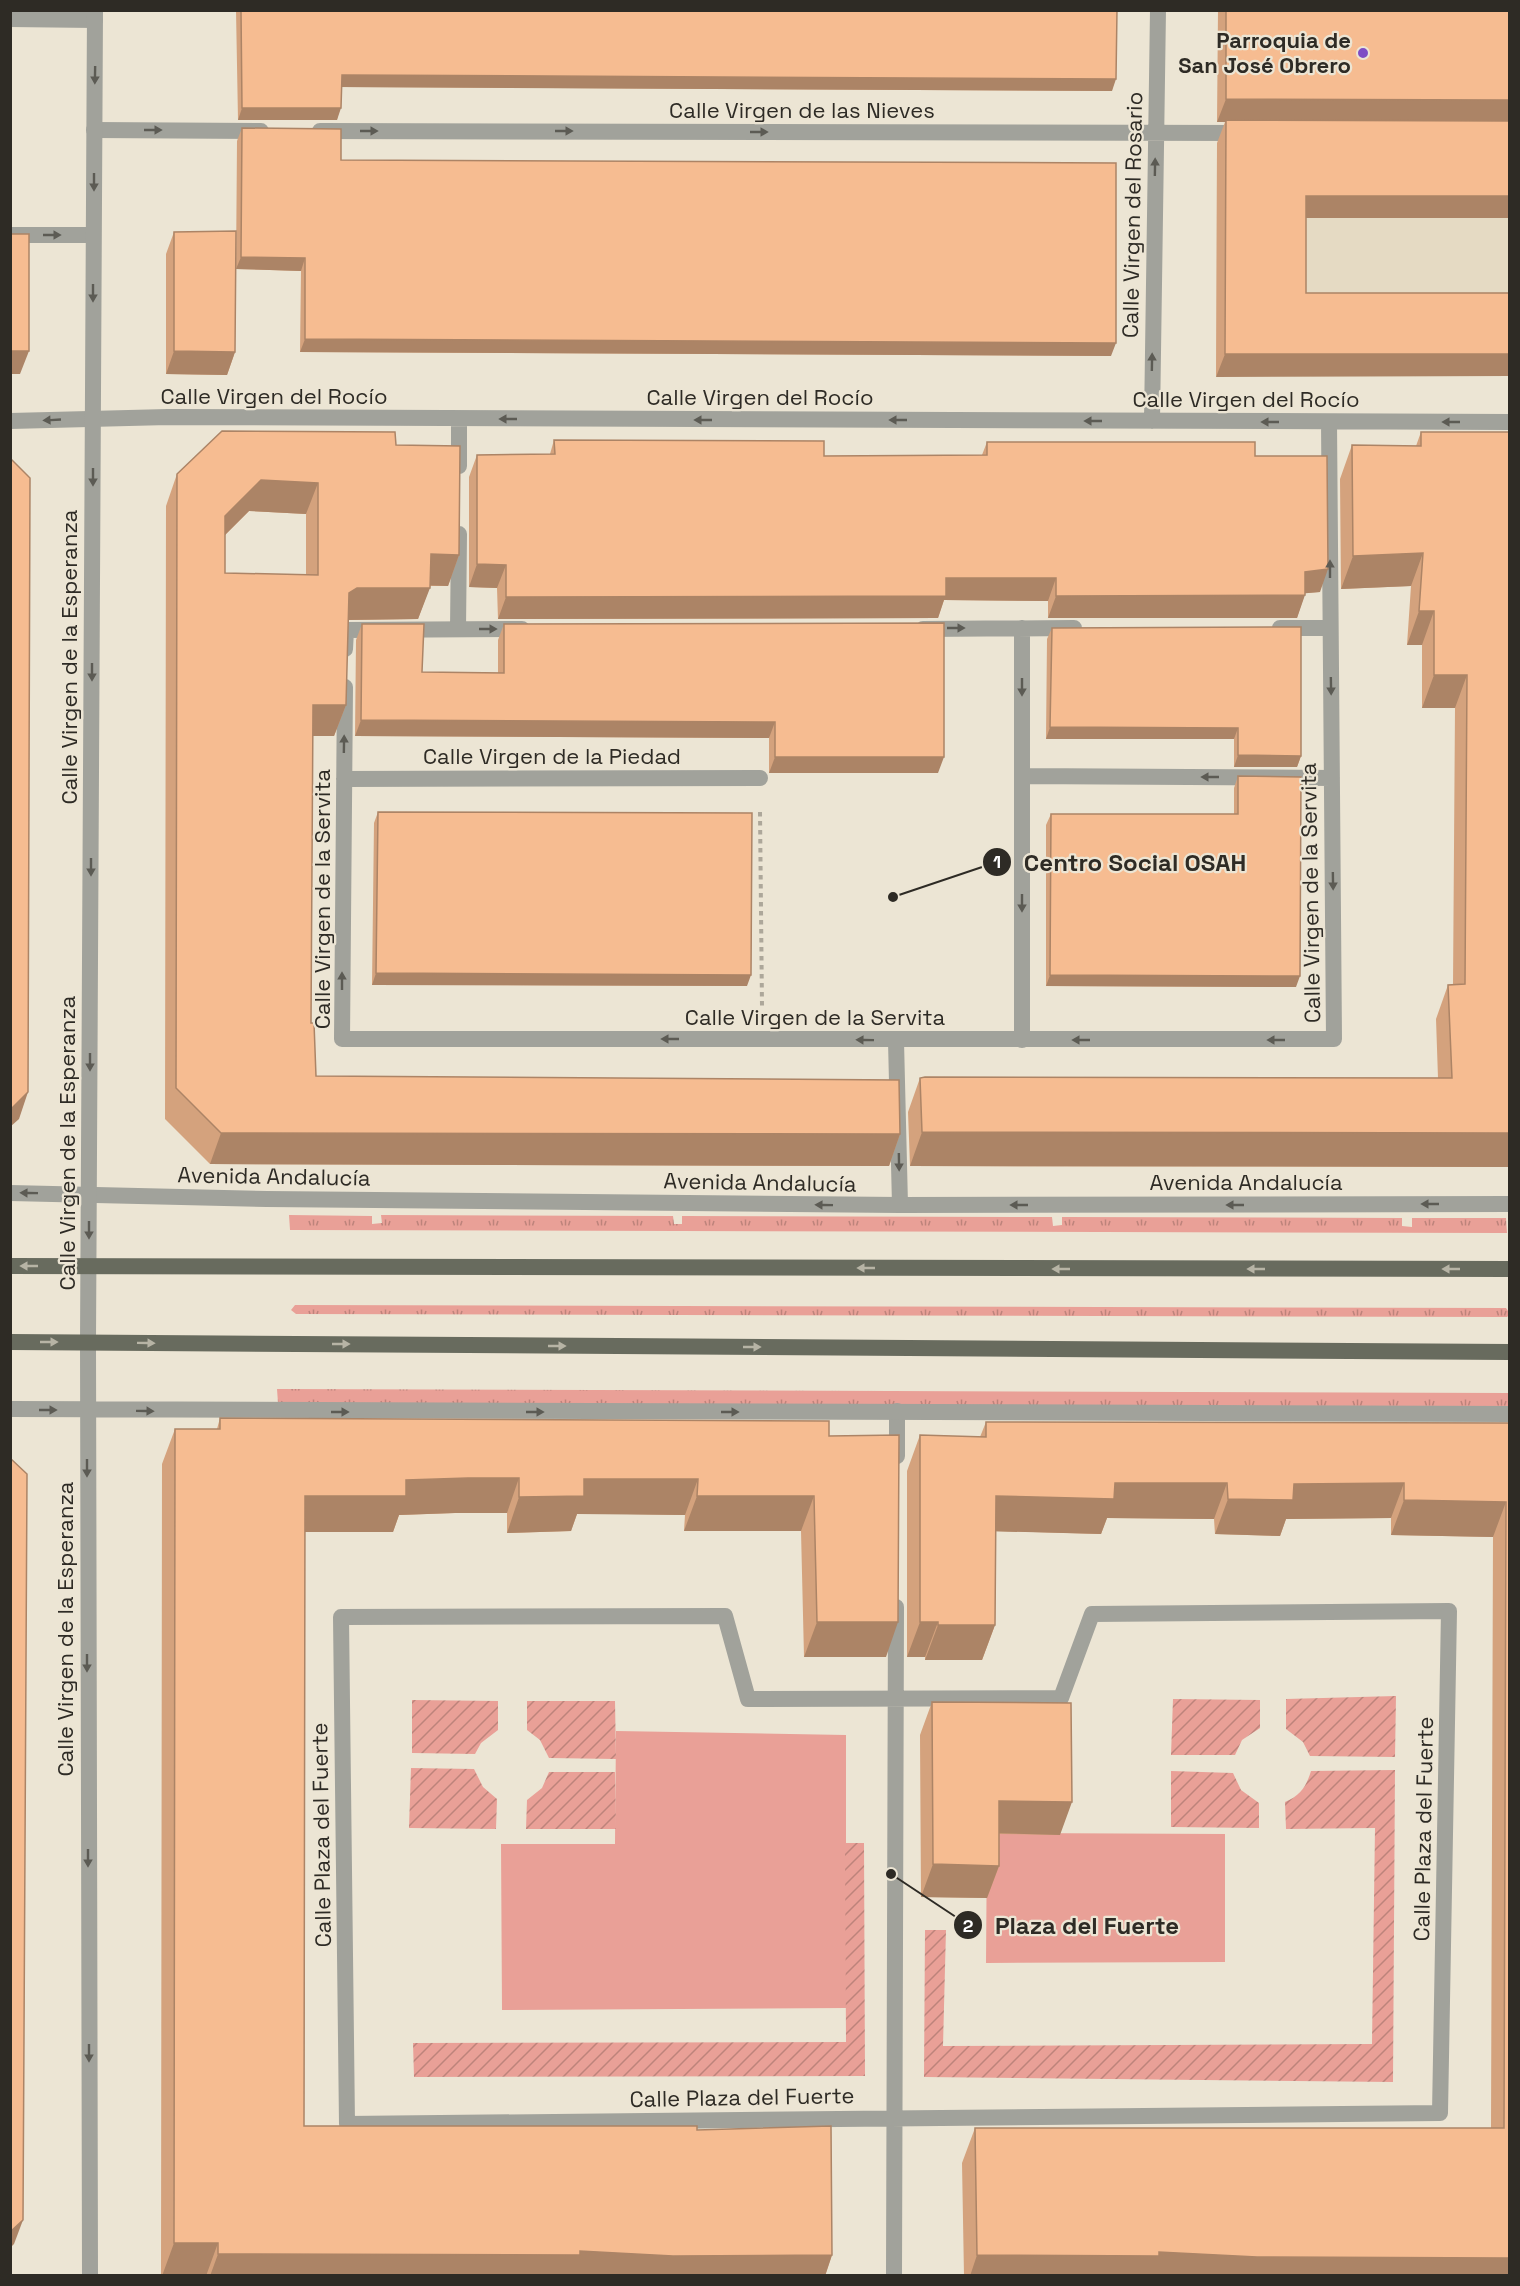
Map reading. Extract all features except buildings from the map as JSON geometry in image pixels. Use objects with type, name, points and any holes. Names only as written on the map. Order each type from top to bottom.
[{"type":"main road","points":[[10,1266],[1509,1269]]},
{"type":"main road","points":[[10,1342],[1509,1352]]},
{"type":"street","name":"Calle Virgen del Rosario","points":[[1152,421],[1158,10]]},
{"type":"street","points":[[10,20],[95,15]]},
{"type":"street","name":"Calle Virgen de la Esperanza","points":[[90,2276],[86,1410],[95,15]]},
{"type":"street","points":[[94,130],[274,131]]},
{"type":"street","name":"Calle Virgen de las Nieves","points":[[298,131],[1264,133]]},
{"type":"street","points":[[10,235],[93,235]]},
{"type":"street","name":"Calle Virgen del Rocío","points":[[10,421],[93,418],[1509,422]]},
{"type":"street","points":[[459,419],[459,477]]},
{"type":"street","name":"Calle Virgen de la Servita","points":[[539,629],[345,630],[342,1039],[896,1041],[1334,1039],[1329,422]]},
{"type":"street","points":[[458,629],[459,512]]},
{"type":"street","points":[[1022,628],[1022,1040]]},
{"type":"street","points":[[901,629],[1093,628]]},
{"type":"street","points":[[1259,628],[1330,628]]},
{"type":"street","points":[[1022,776],[1332,778]]},
{"type":"street","name":"Calle Virgen de la Piedad","points":[[344,779],[760,778]]},
{"type":"street","points":[[896,1041],[900,1205]]},
{"type":"street","name":"Avenida Andalucía","points":[[10,1193],[267,1199],[900,1205],[1509,1204]]},
{"type":"street","points":[[10,1409],[1509,1414]]},
{"type":"street","points":[[897,1411],[897,1471]]},
{"type":"street","points":[[894,2276],[896,1591]]},
{"type":"street","name":"Calle Plaza del Fuerte","points":[[1449,1611],[1440,2113],[894,2118],[347,2124],[341,1617],[725,1616],[748,1699],[896,1699],[1061,1698],[1092,1614],[1449,1611]]},
{"type":"path","points":[[760,778],[763,1039]]},
{"type":"shaded area","points":[[1217,152],[1509,156],[1509,376],[1216,377]]},
{"type":"green space","points":[[289,1215],[372,1216],[372,1224],[382,1223],[381,1215],[673,1216],[674,1224],[682,1224],[682,1216],[1052,1217],[1053,1226],[1062,1225],[1062,1217],[1402,1218],[1402,1226],[1412,1227],[1412,1218],[1506,1218],[1507,1233],[290,1230]]},
{"type":"green space","points":[[295,1305],[1506,1308],[1510,1314],[1507,1317],[296,1314],[291,1310]]},
{"type":"green space","points":[[277,1389],[1509,1393],[1509,1408],[278,1403]]},
{"type":"green space","points":[[1396,1696],[1395,1757],[1310,1756],[1303,1742],[1286,1729],[1286,1699]]},
{"type":"green space","points":[[1173,1699],[1260,1700],[1260,1728],[1242,1740],[1235,1755],[1171,1755]]},
{"type":"green space","points":[[412,1700],[498,1701],[498,1730],[481,1743],[475,1754],[412,1753]]},
{"type":"green space","points":[[527,1701],[615,1701],[616,1759],[549,1758],[540,1740],[527,1730]]},
{"type":"green space","points":[[616,1731],[846,1735],[846,2008],[502,2010],[501,1844],[615,1844]]},
{"type":"green space","points":[[411,1768],[474,1769],[483,1787],[497,1799],[496,1829],[409,1828]]},
{"type":"green space","points":[[1395,1770],[1393,2082],[924,2077],[925,1930],[946,1930],[943,2046],[1372,2044],[1375,1828],[1286,1829],[1285,1802],[1302,1790],[1311,1771]]},
{"type":"green space","points":[[1171,1771],[1233,1773],[1241,1790],[1259,1803],[1259,1828],[1171,1827]]},
{"type":"green space","points":[[549,1772],[615,1772],[616,1829],[526,1829],[527,1800],[542,1788]]},
{"type":"green space","points":[[987,1833],[1225,1834],[1225,1962],[986,1963]]},
{"type":"green space","points":[[845,1843],[864,1843],[865,2076],[414,2077],[413,2043],[846,2042]]},
{"type":"place","name":"Parroquia de San José Obrero","points":[[1363,53]]},
{"type":"place","name":"Centro Social OSAH","points":[[893,897]]},
{"type":"place","name":"Plaza del Fuerte","points":[[891,1874]]}]
